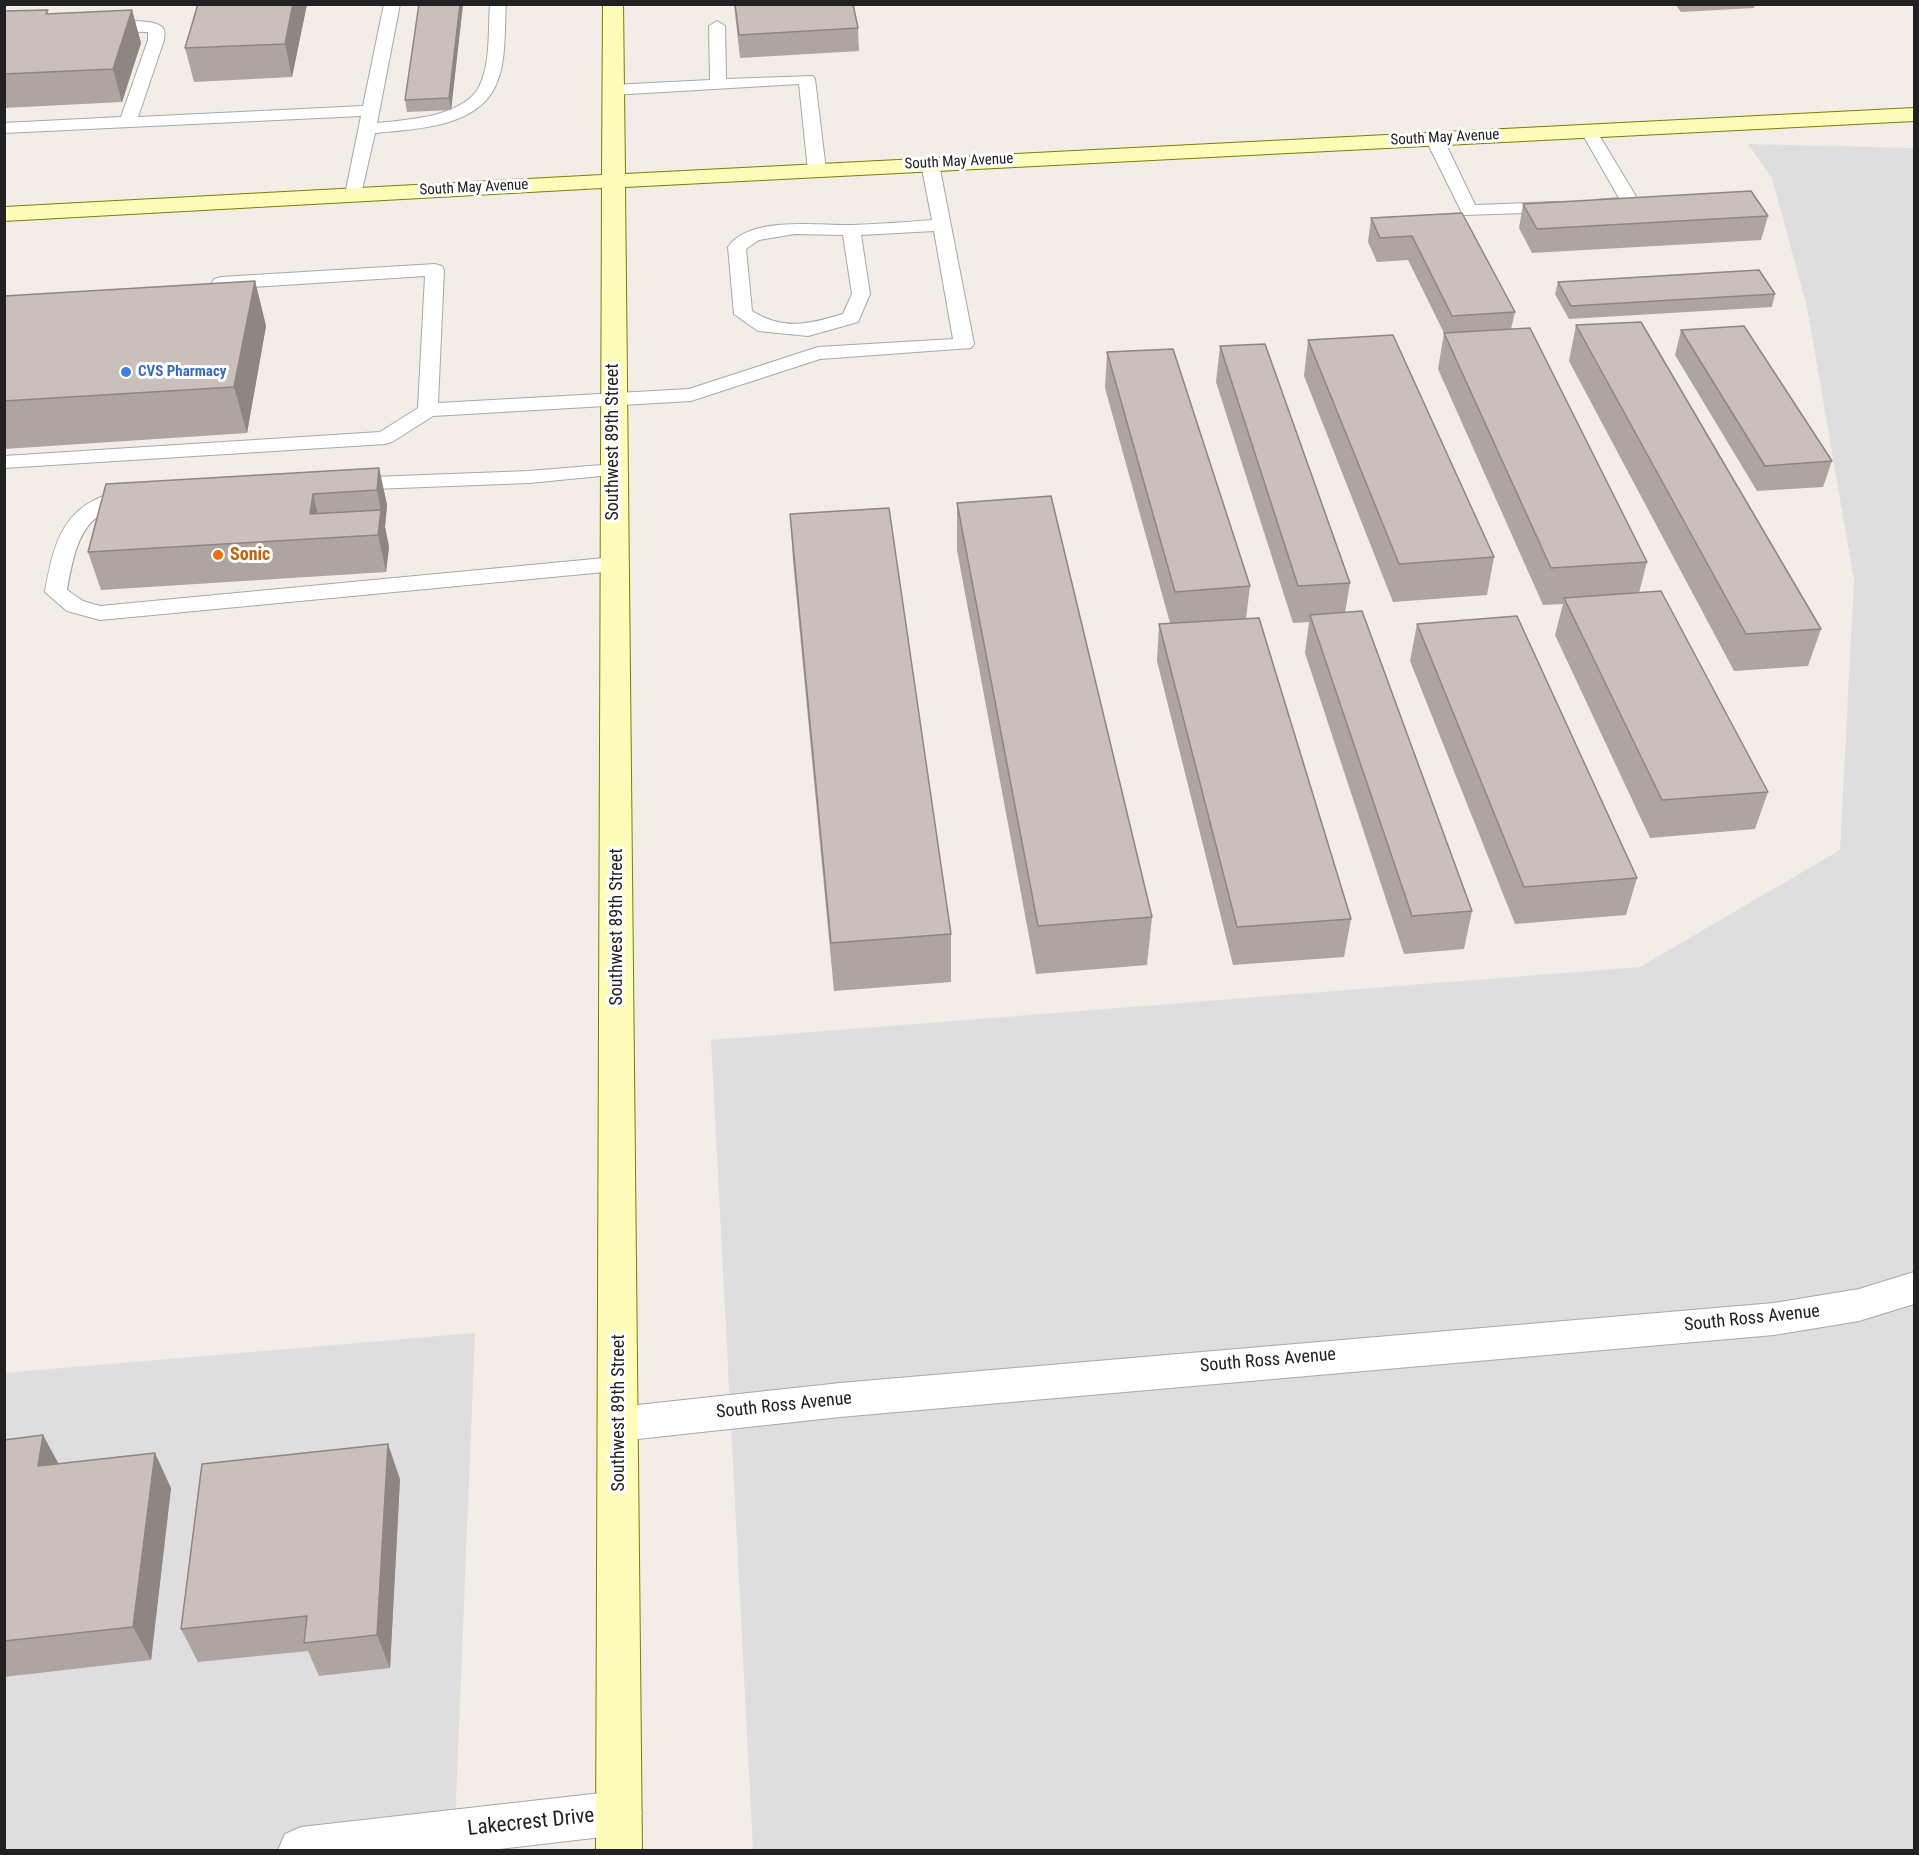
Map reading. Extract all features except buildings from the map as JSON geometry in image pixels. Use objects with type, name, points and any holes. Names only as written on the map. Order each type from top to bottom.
[{"type":"main road","name":"Southwest 89th Street","points":[[613,4],[619,1832]]},
{"type":"main road","name":"South May Avenue","points":[[4,214],[1914,114]]},
{"type":"street","name":"South Ross Avenue","points":[[619,1424],[840,1400],[1135,1373],[1774,1319],[1858,1305],[1914,1288]]},
{"type":"street","name":"Lakecrest Drive","points":[[301,1851],[619,1832]]},
{"type":"lane","points":[[354,195],[392,4]]},
{"type":"lane","points":[[366,129],[424,122],[454,114],[475,102],[486,88],[491,70],[498,4]]},
{"type":"lane","points":[[88,28],[147,26],[156,30],[156,40],[128,122]]},
{"type":"lane","points":[[717,26],[718,84]]},
{"type":"lane","points":[[612,90],[807,79],[817,170]]},
{"type":"lane","points":[[4,128],[369,111]]},
{"type":"lane","points":[[1434,138],[1469,211],[1631,202],[1588,130]]},
{"type":"lane","points":[[4,462],[386,438],[428,410],[690,395],[818,353],[964,344],[930,164]]},
{"type":"lane","points":[[851,230],[861,294],[850,318],[808,330],[765,327],[743,314],[737,247],[754,235],[785,230],[851,230],[941,225]]},
{"type":"lane","points":[[208,284],[435,270],[428,410]]},
{"type":"lane","points":[[324,484],[529,477],[614,470]]},
{"type":"lane","points":[[153,492],[131,493],[107,501],[76,523],[61,563],[56,592],[75,606],[100,613],[615,564]]},
{"type":"shaded area","points":[[1748,144],[1914,148],[1914,1850],[753,1850],[711,1040],[1640,967],[1840,850],[1854,580],[1807,307],[1772,178]]},
{"type":"shaded area","points":[[475,1333],[454,1850],[5,1850],[4,1373]]},
{"type":"place","name":"CVS Pharmacy","points":[[126,372]]},
{"type":"place","name":"Sonic","points":[[218,555]]}]
